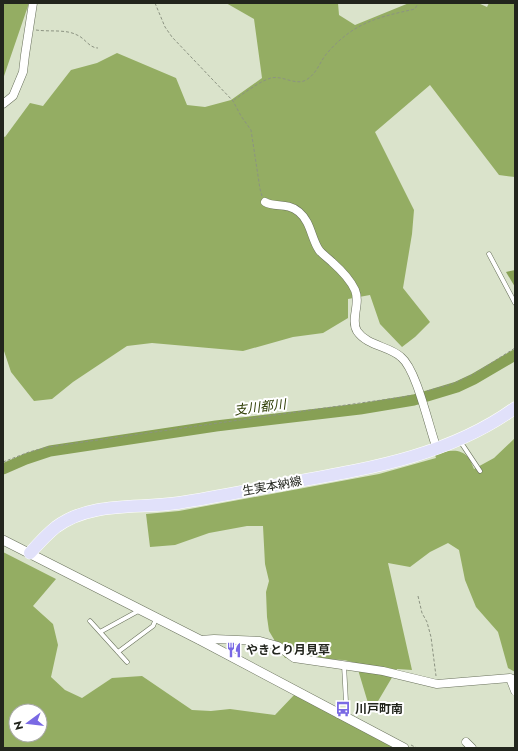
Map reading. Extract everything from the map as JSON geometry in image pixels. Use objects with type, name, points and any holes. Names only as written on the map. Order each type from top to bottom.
[{"type":"main road","name":"生実本納線","points":[[30,553],[55,528],[85,512],[101,509],[178,503],[362,470],[407,459],[437,449],[484,428],[515,408]]},
{"type":"street","points":[[3,104],[12,96],[23,72],[33,3]]},
{"type":"street","points":[[265,202],[290,207],[299,212],[305,218],[319,250],[342,271],[355,290],[358,299],[355,316],[357,331],[368,341],[400,355],[405,360],[421,397],[437,449]]},
{"type":"street","points":[[4,542],[30,553],[200,640],[404,748]]},
{"type":"street","points":[[200,640],[214,639],[260,641],[278,646],[294,658],[396,674],[437,684],[512,679],[515,691]]},
{"type":"lane","points":[[489,254],[515,303]]},
{"type":"lane","points":[[459,440],[480,471]]},
{"type":"lane","points":[[100,632],[140,610]]},
{"type":"lane","points":[[118,652],[153,626],[157,618]]},
{"type":"lane","points":[[90,620],[127,662]]},
{"type":"lane","points":[[344,665],[346,702]]},
{"type":"path","points":[[155,3],[165,27],[172,37],[233,101],[251,130],[260,189],[265,202]]},
{"type":"path","points":[[233,101],[270,78],[285,78],[297,81],[306,80],[313,74],[327,52],[356,27],[377,18],[415,9],[418,3]]},
{"type":"path","points":[[30,28],[74,33],[83,38],[92,47],[98,48]]},
{"type":"path","points":[[3,462],[29,452],[48,447],[403,397],[421,397],[474,374],[515,348]]},
{"type":"path","points":[[418,596],[422,613],[427,622],[431,637],[437,684]]},
{"type":"shaded area","points":[[3,3],[29,3],[3,79]]},
{"type":"shaded area","points":[[226,3],[338,3],[339,15],[355,25],[409,3],[478,3],[487,7],[489,3],[515,3],[515,177],[499,175],[430,85],[375,132],[414,210],[412,234],[403,288],[430,322],[415,337],[402,347],[380,324],[370,295],[348,299],[348,318],[323,333],[293,337],[243,351],[152,343],[127,346],[73,382],[52,399],[34,401],[11,372],[3,348],[3,136],[5,137],[30,103],[43,106],[71,70],[97,63],[117,53],[176,78],[187,105],[205,107],[231,100],[262,78],[254,19]]},
{"type":"shaded area","points":[[515,270],[515,287],[506,272]]},
{"type":"shaded area","points":[[515,438],[515,672],[508,668],[498,632],[476,607],[465,580],[459,550],[448,543],[430,552],[410,567],[388,563],[412,670],[397,669],[371,713],[356,663],[344,660],[285,658],[269,631],[266,592],[269,581],[265,564],[263,526],[247,526],[209,533],[175,545],[150,547],[146,514],[179,511],[379,474],[436,458],[435,455],[448,451],[457,451],[464,454],[470,460],[474,469],[494,458]]},
{"type":"shaded area","points":[[3,552],[56,579],[33,606],[53,624],[58,645],[51,677],[65,690],[82,698],[112,678],[142,676],[192,710],[211,711],[230,709],[275,715],[295,694],[398,748],[3,748]]},
{"type":"waterway","name":"支川都川","points":[[3,469],[50,451],[216,426],[360,409],[414,400],[457,387],[474,379],[515,355]]},
{"type":"place","name":"やきとり月見草","points":[[234,650]]},
{"type":"place","name":"川戸町南","points":[[343,709]]}]
